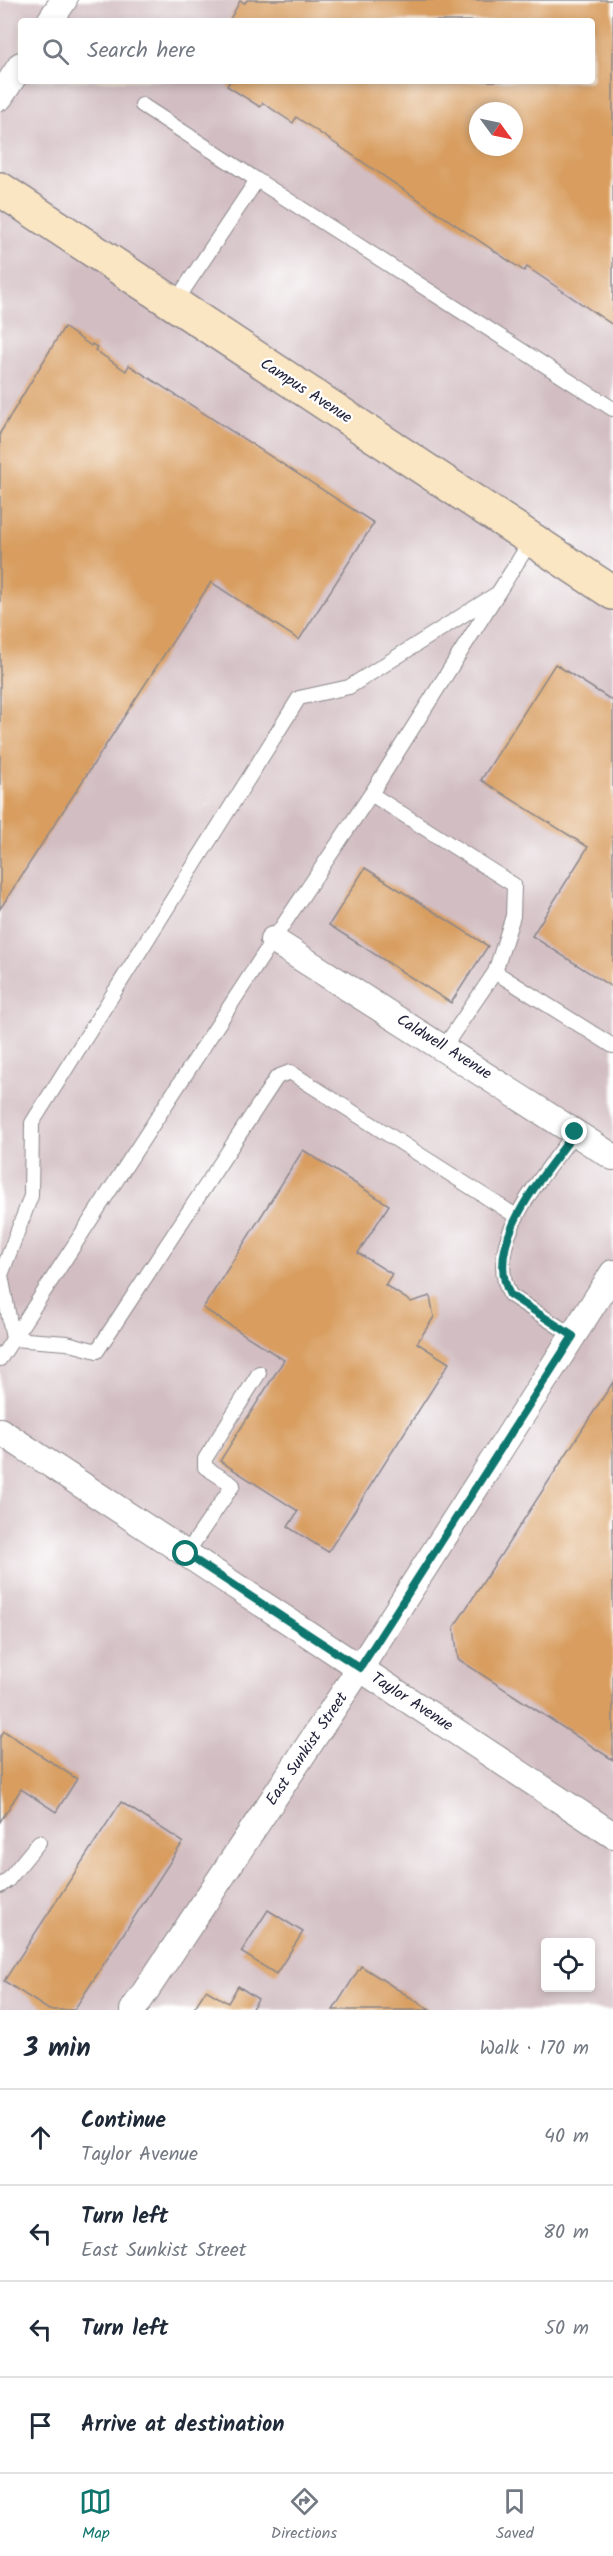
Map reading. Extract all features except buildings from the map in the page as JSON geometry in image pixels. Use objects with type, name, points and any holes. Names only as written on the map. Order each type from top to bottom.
[{"type":"street","points":[[52,18],[64,0]]},
{"type":"street","points":[[0,97],[18,70]]},
{"type":"street","name":"Campus Avenue","points":[[0,189],[613,593]]},
{"type":"street","name":"Caldwell Avenue","points":[[273,940],[444,1047],[613,1157]]},
{"type":"street","name":"East Sunkist Street","points":[[133,2010],[360,1668],[613,1273]]},
{"type":"street","name":"Taylor Avenue","points":[[0,1431],[613,1835]]},
{"type":"lane","points":[[141,105],[613,409]]},
{"type":"lane","points":[[174,304],[257,180]]},
{"type":"lane","points":[[0,1359],[371,794],[532,539]]},
{"type":"lane","points":[[13,1339],[1,1275],[31,1196],[32,1123],[299,698],[349,687],[498,593]]},
{"type":"lane","points":[[371,794],[514,885],[513,915],[495,972],[444,1047]]},
{"type":"lane","points":[[495,972],[613,1046]]},
{"type":"lane","points":[[13,1339],[67,1343],[97,1351],[278,1077],[290,1072],[516,1216]]},
{"type":"lane","points":[[573,1336],[510,1295],[505,1284],[502,1257],[516,1216],[575,1132]]},
{"type":"lane","points":[[186,1554],[233,1485],[205,1467],[204,1459],[259,1373]]},
{"type":"lane","points":[[0,1886],[8,1880],[39,1842]]},
{"type":"shaded area","points":[[0,0],[613,0],[613,2010],[0,2010]]},
{"type":"route","points":[[186,1554],[360,1668],[573,1336],[510,1295],[505,1284],[502,1257],[516,1216],[575,1132]]}]
